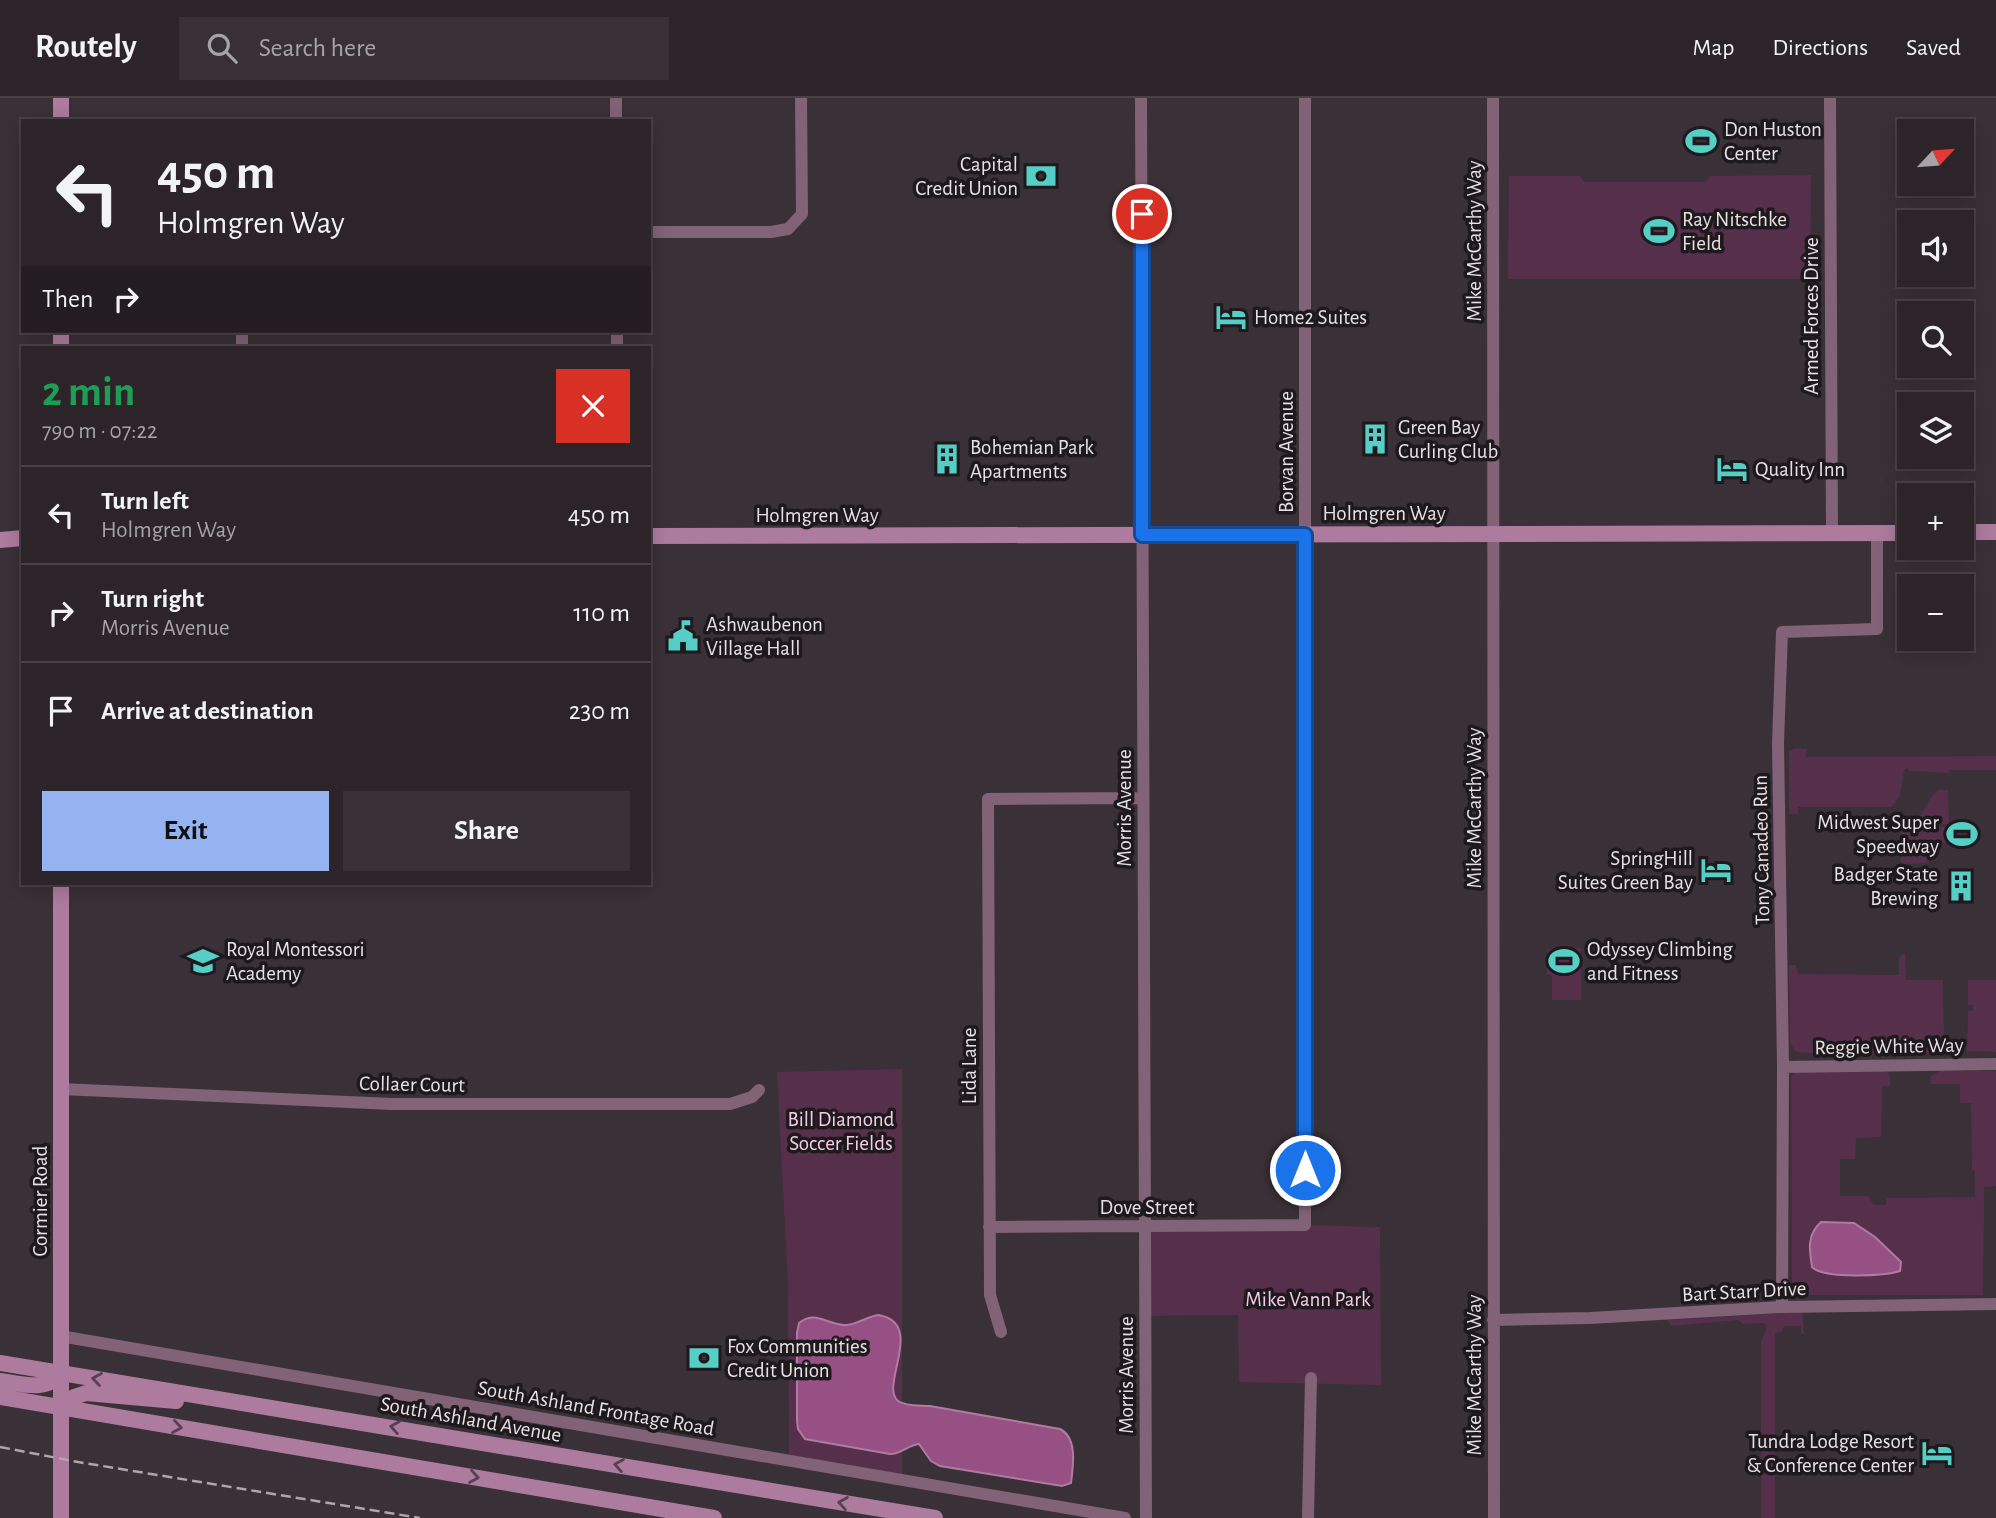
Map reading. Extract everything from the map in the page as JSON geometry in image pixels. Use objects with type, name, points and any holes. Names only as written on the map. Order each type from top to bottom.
[{"type":"street","points":[[61,98],[61,119]]},
{"type":"street","points":[[616,98],[616,119]]},
{"type":"street","points":[[651,232],[771,232],[788,229],[802,214],[801,98]]},
{"type":"street","name":"Morris Avenue","points":[[1141,98],[1146,1518]]},
{"type":"street","name":"Borvan Avenue","points":[[1305,98],[1305,1225]]},
{"type":"street","name":"Mike McCarthy Way","points":[[1493,98],[1493,1518]]},
{"type":"street","name":"Armed Forces Drive","points":[[1830,98],[1832,533]]},
{"type":"street","points":[[1974,532],[1996,532]]},
{"type":"street","name":"Tony Canadeo Run","points":[[1782,1307],[1783,1067],[1778,743],[1782,632],[1877,629],[1877,533]]},
{"type":"street","name":"Holmgren Way","points":[[651,536],[1897,533]]},
{"type":"street","points":[[0,540],[21,538]]},
{"type":"street","name":"Lida Lane","points":[[1002,1332],[990,1295],[988,799],[1143,798]]},
{"type":"street","name":"Cormier Road","points":[[61,885],[61,1518]]},
{"type":"street","name":"Reggie White Way","points":[[1783,1067],[1996,1064]]},
{"type":"street","name":"Collaer Court","points":[[61,1088],[392,1104],[730,1104],[752,1097],[759,1090]]},
{"type":"street","name":"Dove Street","points":[[989,1227],[1305,1225]]},
{"type":"street","name":"Bart Starr Drive","points":[[1493,1320],[1590,1318],[1782,1307],[1996,1304]]},
{"type":"street","name":"South Ashland Frontage Road","points":[[60,1336],[1125,1518]]},
{"type":"street","name":"South Ashland Avenue","points":[[0,1363],[935,1518]]},
{"type":"street","points":[[0,1381],[44,1385],[56,1381],[60,1373]]},
{"type":"street","points":[[1308,1518],[1311,1378]]},
{"type":"street","points":[[61,1408],[74,1396],[86,1393],[180,1401],[240,1402]]},
{"type":"street","points":[[0,1397],[714,1518]]},
{"type":"green space","name":"Ray Nitschke Field","points":[[1811,175],[1810,279],[1508,279],[1509,176],[1580,176],[1584,182],[1705,182],[1710,176]]},
{"type":"green space","points":[[1795,748],[1806,749],[1806,757],[1996,756],[1996,770],[1949,770],[1948,773],[1910,771],[1907,768],[1904,770],[1900,796],[1891,807],[1798,807],[1798,814],[1789,814],[1789,751]]},
{"type":"green space","points":[[1938,790],[1948,790],[1949,824],[1928,824],[1916,820],[1932,796]]},
{"type":"green space","points":[[1915,822],[1948,827],[1948,843],[1927,843],[1927,853],[1924,853],[1927,863],[1901,864],[1901,826]]},
{"type":"green space","name":"Odyssey Climbing and Fitness","points":[[1581,948],[1581,1000],[1552,1000],[1552,975],[1547,974],[1547,949]]},
{"type":"green space","points":[[1905,953],[1906,980],[1943,980],[1944,1053],[1795,1051],[1790,1042],[1789,965],[1796,965],[1798,974],[1899,975],[1899,957]]},
{"type":"green space","points":[[1968,980],[1996,980],[1996,1052],[1967,1051],[1968,1011],[1973,1010],[1973,1005],[1968,1005]]},
{"type":"green space","name":"Bill Diamond Soccer Fields","points":[[902,1069],[902,1480],[789,1460],[788,1283],[777,1072]]},
{"type":"green space","points":[[1885,1071],[1889,1075],[1890,1086],[1882,1086],[1881,1137],[1856,1138],[1855,1159],[1840,1159],[1840,1196],[1868,1196],[1874,1205],[1886,1205],[1887,1198],[1975,1197],[1971,1103],[1960,1103],[1960,1084],[1930,1084],[1931,1076],[1940,1071],[1996,1071],[1996,1186],[1984,1187],[1983,1295],[1800,1295],[1792,1289],[1791,1077],[1796,1072]]},
{"type":"green space","name":"Mike Vann Park","points":[[1145,1226],[1380,1227],[1381,1385],[1239,1382],[1238,1315],[1145,1316]]},
{"type":"green space","points":[[1802,1312],[1804,1334],[1801,1334],[1801,1326],[1784,1326],[1782,1331],[1775,1334],[1775,1518],[1761,1518],[1761,1342],[1766,1330],[1764,1323],[1743,1324],[1738,1320],[1671,1326],[1668,1320]]},
{"type":"shaded area","points":[[1821,1222],[1854,1223],[1875,1237],[1901,1262],[1900,1271],[1840,1275],[1818,1271],[1812,1267],[1810,1242],[1813,1232]]},
{"type":"shaded area","points":[[879,1315],[893,1321],[899,1330],[901,1342],[894,1382],[894,1393],[898,1401],[1060,1429],[1066,1433],[1072,1446],[1071,1483],[1062,1486],[940,1466],[931,1461],[919,1444],[890,1454],[805,1439],[798,1429],[797,1421],[799,1323],[805,1319],[817,1318],[847,1325]]},
{"type":"railway","points":[[0,1447],[420,1518]]},
{"type":"place","name":"Don Huston Center","points":[[1701,141]]},
{"type":"place","name":"Capital Credit Union","points":[[1041,176]]},
{"type":"place","name":"Ray Nitschke Field","points":[[1659,231]]},
{"type":"place","name":"Home2 Suites","points":[[1231,317]]},
{"type":"place","name":"Green Bay Curling Club","points":[[1375,439]]},
{"type":"place","name":"Bohemian Park Apartments","points":[[947,459]]},
{"type":"place","name":"Quality Inn","points":[[1732,469]]},
{"type":"place","name":"Ashwaubenon Village Hall","points":[[683,636]]},
{"type":"place","name":"Midwest Super Speedway","points":[[1962,834]]},
{"type":"place","name":"SpringHill Suites Green Bay","points":[[1716,870]]},
{"type":"place","name":"Badger State Brewing","points":[[1961,886]]},
{"type":"place","name":"Royal Montessori Academy","points":[[203,961]]},
{"type":"place","name":"Odyssey Climbing and Fitness","points":[[1564,961]]},
{"type":"place","name":"Fox Communities Credit Union","points":[[704,1358]]},
{"type":"place","name":"Tundra Lodge Resort & Conference Center","points":[[1937,1453]]},
{"type":"route","points":[[1142,214],[1142,535],[1305,535],[1305,1170]]}]
